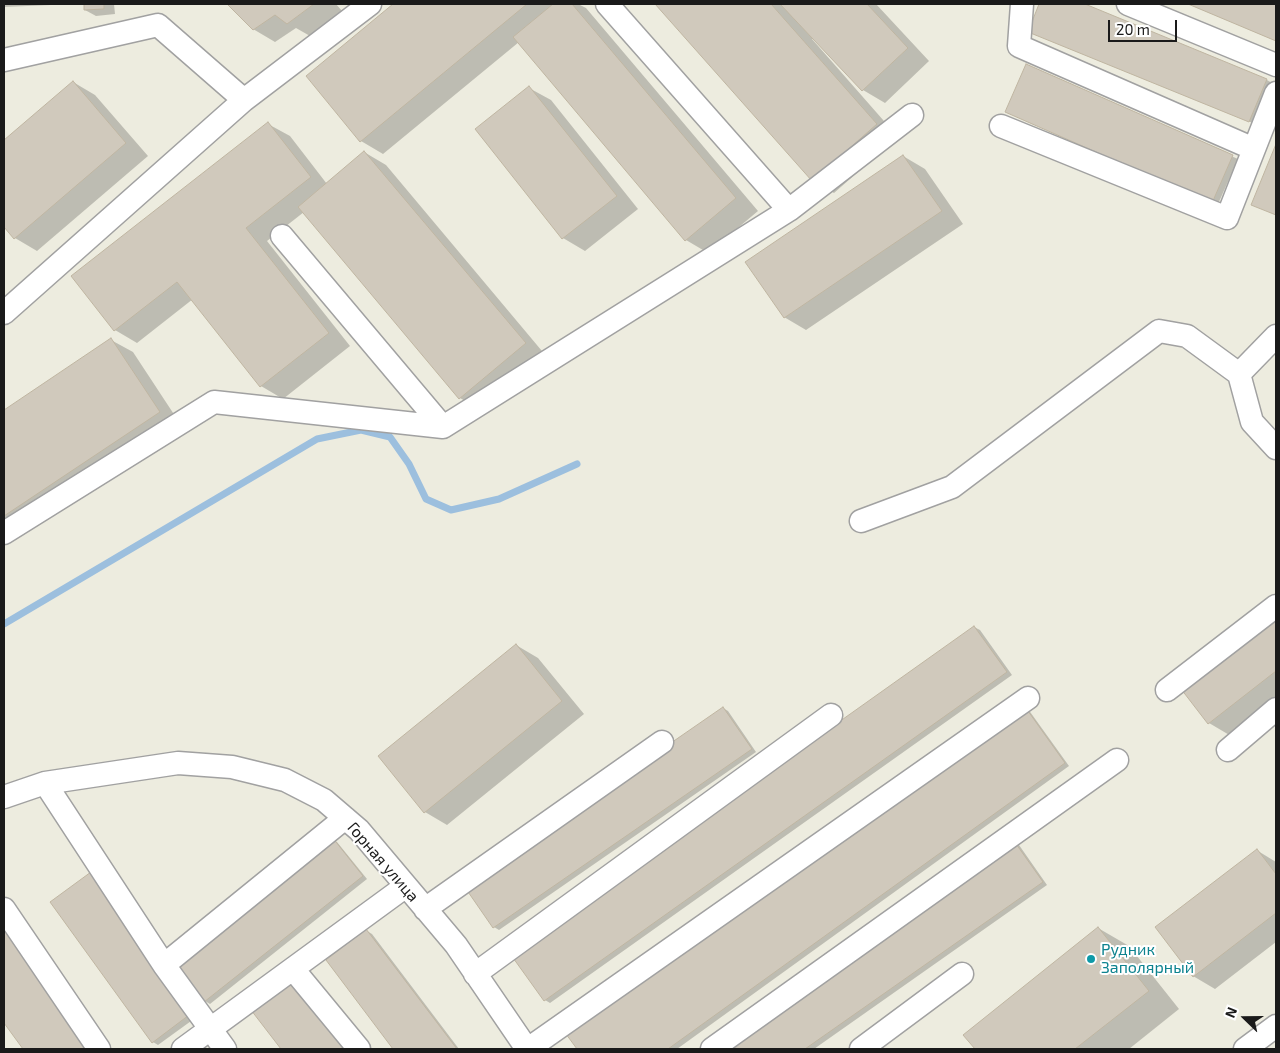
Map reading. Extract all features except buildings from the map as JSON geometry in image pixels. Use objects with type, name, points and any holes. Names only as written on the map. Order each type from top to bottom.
[{"type":"street","points":[[4,313],[244,100],[370,4]]},
{"type":"street","points":[[607,4],[789,210]]},
{"type":"street","points":[[1022,4],[1019,46],[1254,149]]},
{"type":"street","points":[[1128,4],[1276,65]]},
{"type":"street","points":[[4,60],[158,25],[244,100]]},
{"type":"street","points":[[1001,126],[1227,218],[1276,93]]},
{"type":"street","points":[[4,533],[214,402],[443,427],[789,210],[912,115]]},
{"type":"street","points":[[282,236],[443,427]]},
{"type":"street","points":[[861,521],[952,487],[1159,331],[1188,336],[1239,374],[1252,422],[1276,448]]},
{"type":"street","points":[[1239,374],[1276,336]]},
{"type":"street","points":[[1167,690],[1276,606]]},
{"type":"street","points":[[520,1047],[1028,698]]},
{"type":"street","points":[[1228,750],[1276,709]]},
{"type":"street","points":[[475,974],[831,715]]},
{"type":"street","points":[[425,910],[662,742]]},
{"type":"street","points":[[712,1049],[1117,760]]},
{"type":"street","name":"Горная улица","points":[[4,797],[45,783],[178,763],[232,767],[285,780],[324,800],[359,830],[456,945],[520,1047]]},
{"type":"street","points":[[45,783],[164,965],[225,1049]]},
{"type":"street","points":[[164,965],[345,818]]},
{"type":"street","points":[[183,1049],[406,886]]},
{"type":"street","points":[[4,909],[99,1049]]},
{"type":"street","points":[[293,969],[359,1049]]},
{"type":"street","points":[[860,1049],[962,974]]},
{"type":"street","points":[[1245,1049],[1276,1026]]},
{"type":"waterway","points":[[4,624],[317,439],[361,430],[390,437],[409,464],[426,499],[451,510],[499,499],[577,464]]},
{"type":"place","name":"Рудник Заполярный","points":[[1091,959]]}]
